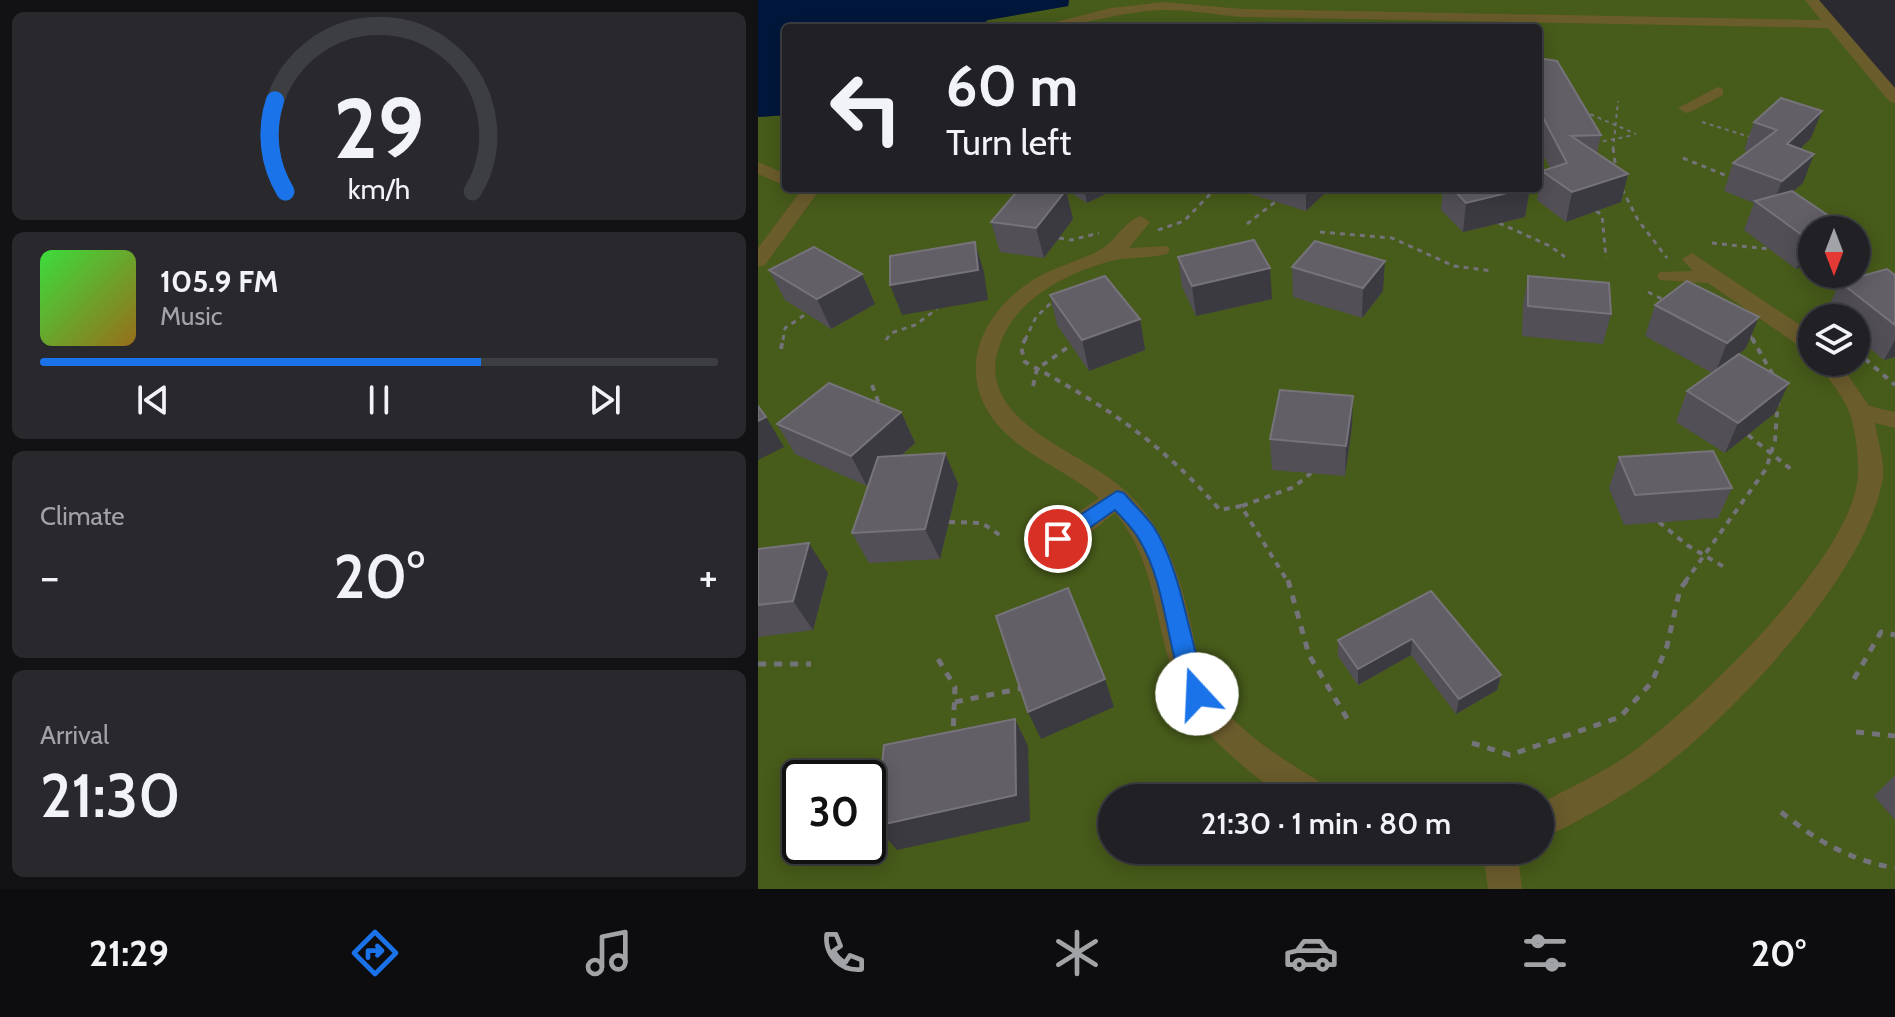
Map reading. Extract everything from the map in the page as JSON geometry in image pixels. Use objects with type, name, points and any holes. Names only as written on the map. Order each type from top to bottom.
[{"type":"street","points":[[1812,0],[1840,27],[1895,98]]},
{"type":"street","points":[[1057,24],[1111,12],[1163,6],[1242,13],[1840,27]]},
{"type":"street","points":[[1686,108],[1718,92]]},
{"type":"street","points":[[758,167],[782,179]]},
{"type":"street","points":[[758,261],[805,192]]},
{"type":"street","points":[[1141,222],[1119,247],[1046,280],[1005,316],[986,353],[985,382],[990,401],[1000,415],[1036,443],[1091,477],[1117,499],[1146,531],[1162,564],[1183,656],[1197,694],[1223,730],[1297,784]]},
{"type":"street","points":[[1096,258],[1160,250]]},
{"type":"street","points":[[1681,270],[1714,277],[1798,333]]},
{"type":"street","points":[[1554,814],[1640,765],[1705,711],[1783,631],[1839,557],[1860,512],[1871,475],[1861,412],[1837,376]]},
{"type":"street","points":[[1861,412],[1895,420]]},
{"type":"street","points":[[1058,539],[1117,499]]},
{"type":"street","points":[[1502,864],[1505,889]]},
{"type":"path","points":[[1618,101],[1612,156],[1621,188],[1638,220],[1681,270]]},
{"type":"path","points":[[1577,107],[1636,134],[1584,145]]},
{"type":"path","points":[[1702,122],[1756,139]]},
{"type":"path","points":[[1683,158],[1738,180]]},
{"type":"path","points":[[1127,253],[1138,238],[1184,221],[1212,192]]},
{"type":"path","points":[[1247,224],[1275,202]]},
{"type":"path","points":[[1596,211],[1602,215],[1604,222],[1606,258]]},
{"type":"path","points":[[1499,223],[1513,234],[1547,244],[1565,257]]},
{"type":"path","points":[[1059,238],[1071,240],[1105,231]]},
{"type":"path","points":[[1320,232],[1392,238],[1454,266],[1493,271]]},
{"type":"path","points":[[1712,243],[1768,249]]},
{"type":"path","points":[[1648,292],[1673,304]]},
{"type":"path","points":[[1057,297],[1036,317],[1021,347],[1025,362],[1057,377],[1141,431],[1178,461],[1220,510],[1241,506],[1294,487],[1311,473]]},
{"type":"path","points":[[886,340],[891,333],[915,325],[937,309]]},
{"type":"path","points":[[781,349],[785,328],[806,314]]},
{"type":"path","points":[[1472,743],[1510,755],[1620,717],[1652,682],[1667,646],[1680,589],[1766,469],[1771,453],[1778,417],[1778,389],[1761,349],[1747,332]]},
{"type":"path","points":[[1033,386],[1037,369],[1071,345]]},
{"type":"path","points":[[1870,363],[1895,385]]},
{"type":"path","points":[[872,385],[884,417]]},
{"type":"path","points":[[1748,435],[1792,470]]},
{"type":"path","points":[[1241,506],[1288,580],[1309,655],[1351,725]]},
{"type":"path","points":[[949,522],[982,523],[1001,536]]},
{"type":"path","points":[[1659,522],[1724,567]]},
{"type":"path","points":[[1854,679],[1881,632],[1895,635]]},
{"type":"path","points":[[938,659],[955,687],[953,747]]},
{"type":"path","points":[[758,664],[811,664]]},
{"type":"path","points":[[954,703],[1023,688]]},
{"type":"path","points":[[1856,732],[1895,736]]},
{"type":"path","points":[[1781,812],[1826,848],[1859,863],[1895,868]]},
{"type":"green space","points":[[1069,0],[1812,0],[1895,98],[1895,889],[758,889],[758,117],[782,115],[782,192],[1542,192],[1542,24],[982,24],[988,20],[1068,6]]},
{"type":"water","points":[[758,0],[1069,0],[1068,6],[988,20],[982,24],[782,24],[782,115],[758,117]]},
{"type":"building","points":[[1542,59],[1557,61],[1601,135],[1571,136],[1628,174],[1572,192],[1542,171],[1567,163],[1542,116]]},
{"type":"building","points":[[1781,98],[1822,111],[1787,144],[1814,154],[1782,181],[1733,163],[1777,130],[1754,122]]},
{"type":"building","points":[[1792,191],[1829,216],[1798,216],[1798,232],[1755,201]]},
{"type":"building","points":[[1017,192],[1064,192],[1036,228],[991,222]]},
{"type":"building","points":[[1456,192],[1511,192],[1466,203]]},
{"type":"building","points":[[1254,240],[1270,268],[1192,286],[1178,257]]},
{"type":"building","points":[[1315,241],[1385,261],[1363,288],[1292,267]]},
{"type":"building","points":[[975,242],[978,270],[890,285],[890,256]]},
{"type":"building","points":[[814,247],[862,274],[817,299],[769,270]]},
{"type":"building","points":[[1887,269],[1895,275],[1895,325],[1848,288],[1870,288],[1870,274]]},
{"type":"building","points":[[1105,276],[1140,319],[1082,340],[1050,295]]},
{"type":"building","points":[[1528,276],[1609,283],[1611,314],[1528,306]]},
{"type":"building","points":[[1687,281],[1759,317],[1727,343],[1655,305]]},
{"type":"building","points":[[1739,354],[1789,383],[1738,423],[1687,391]]},
{"type":"building","points":[[829,383],[901,412],[851,456],[777,424]]},
{"type":"building","points":[[1280,390],[1353,396],[1346,446],[1270,439]]},
{"type":"building","points":[[758,406],[766,417],[758,421]]},
{"type":"building","points":[[1713,451],[1732,488],[1635,495],[1619,457]]},
{"type":"building","points":[[945,453],[925,529],[852,533],[878,457]]},
{"type":"building","points":[[809,543],[793,601],[758,605],[758,549]]},
{"type":"building","points":[[1068,588],[1105,679],[1028,712],[996,616]]},
{"type":"building","points":[[1431,591],[1501,675],[1459,699],[1412,639],[1358,669],[1338,640]]},
{"type":"building","points":[[1015,719],[1016,795],[886,824],[884,745]]},
{"type":"route","points":[[1058,539],[1117,499],[1146,531],[1162,564],[1183,656],[1197,694]]}]
